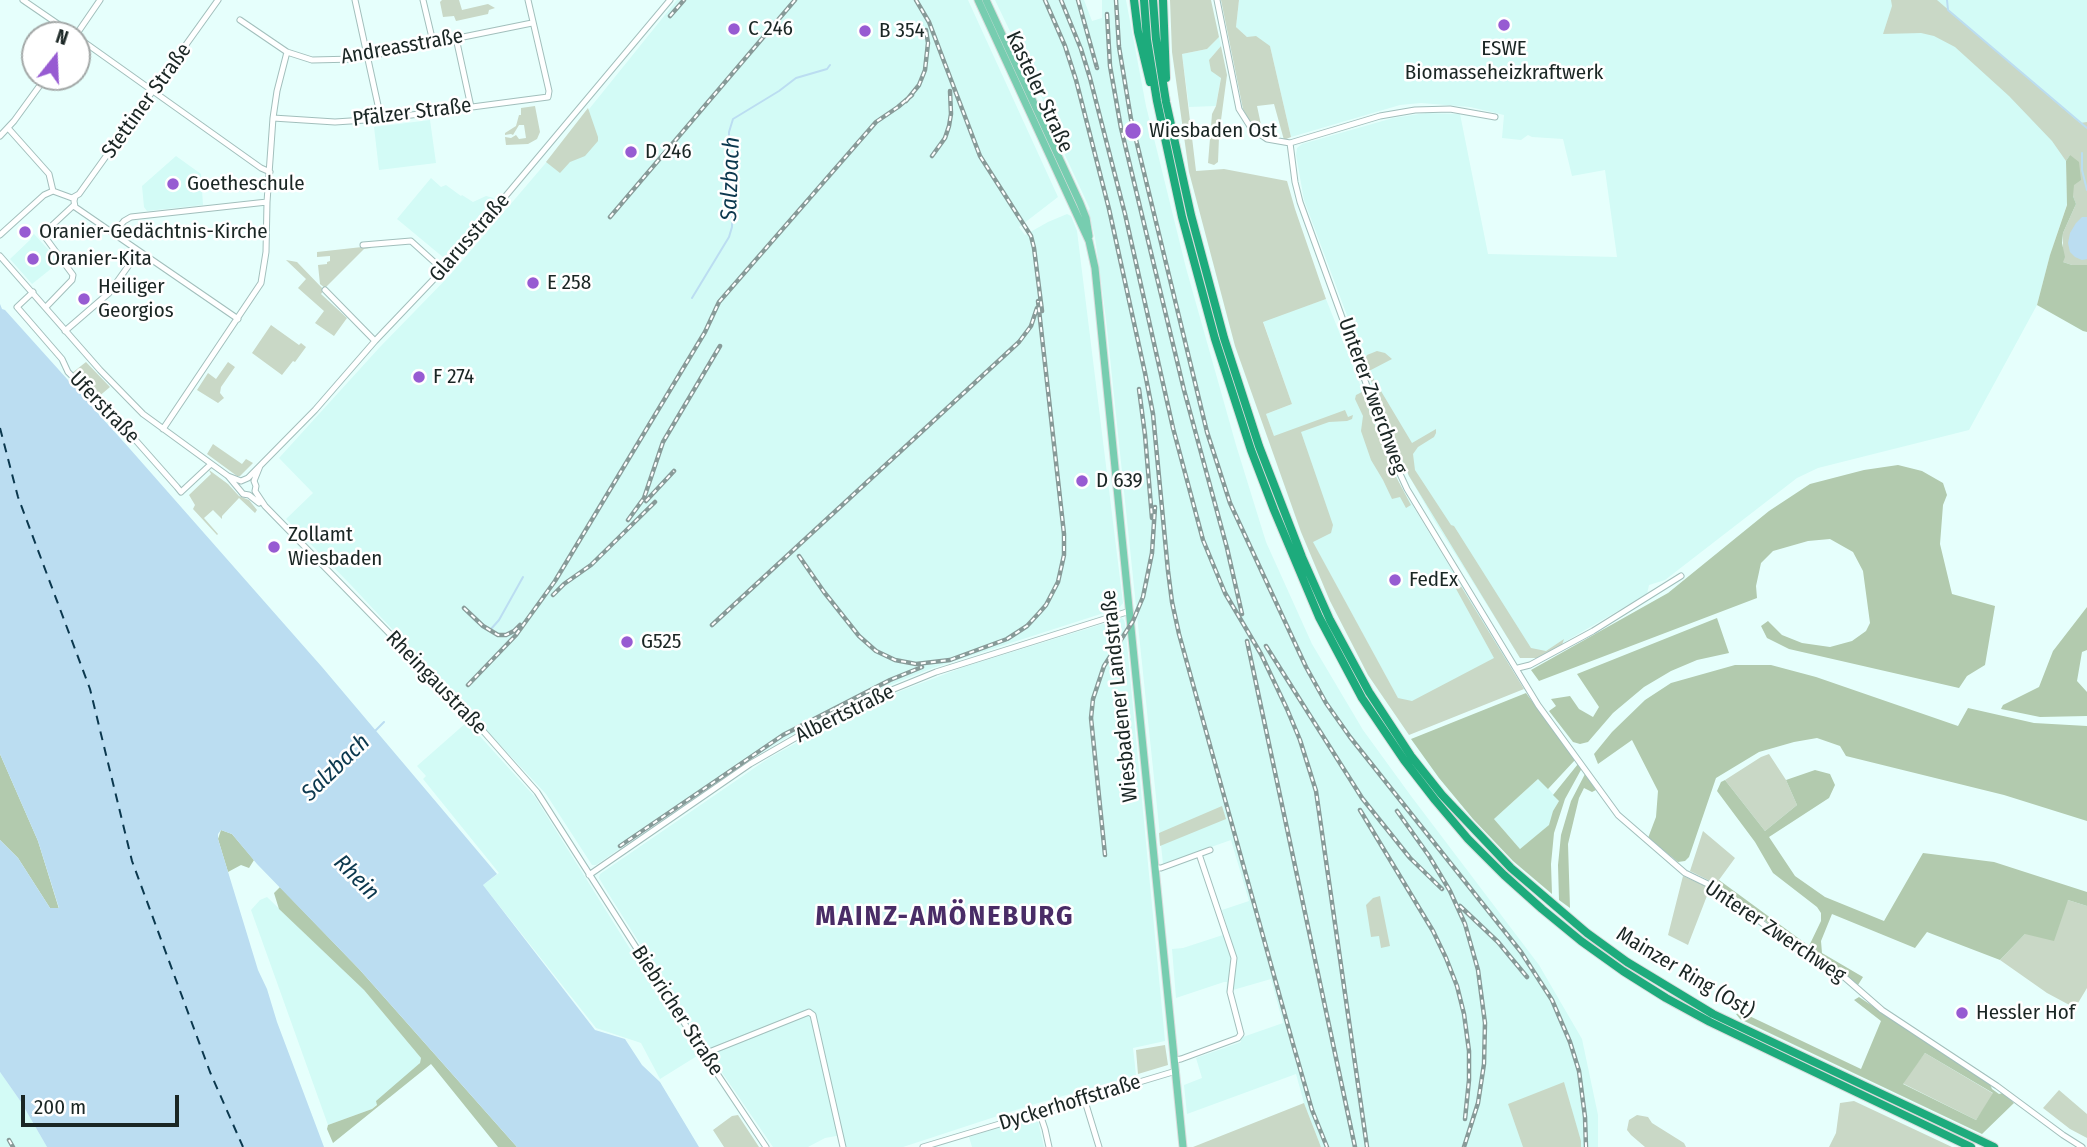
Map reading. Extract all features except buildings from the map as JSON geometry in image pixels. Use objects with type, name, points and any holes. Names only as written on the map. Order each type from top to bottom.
[{"type":"highway","points":[[1133,0],[1145,67],[1161,101]]},
{"type":"highway","points":[[1144,0],[1147,40],[1195,267],[1260,474],[1294,560],[1340,659],[1407,758]]},
{"type":"highway","points":[[1153,0],[1161,101]]},
{"type":"highway","points":[[1161,101],[1163,0]]},
{"type":"highway","name":"Mainzer Ring (Ost)","points":[[1407,758],[1460,829],[1504,875],[1561,925],[1623,971],[1710,1022],[1971,1147]]},
{"type":"highway","name":"Mainzer Ring (Ost)","points":[[1407,758],[1510,868],[1567,918],[1627,962],[1713,1014],[1993,1147]]},
{"type":"main road","name":"Kasteler Straße","points":[[978,0],[1073,198]]},
{"type":"main road","name":"Kasteler Straße","points":[[986,0],[1073,198]]},
{"type":"main road","name":"Wiesbadener Landstraße","points":[[1073,198],[1089,242],[1098,298],[1183,1147]]},
{"type":"street","points":[[23,0],[53,21]]},
{"type":"street","points":[[85,21],[100,0]]},
{"type":"street","name":"Stettiner Straße","points":[[46,307],[72,280],[73,275],[46,240],[45,232],[79,194],[218,0]]},
{"type":"street","points":[[355,0],[381,119]]},
{"type":"street","points":[[424,0],[433,42]]},
{"type":"street","points":[[528,0],[533,23]]},
{"type":"street","name":"Glarusstraße","points":[[251,480],[260,466],[322,403],[375,341],[443,270],[670,0]]},
{"type":"street","points":[[1217,0],[1241,114],[1251,128],[1272,141],[1290,143],[1380,116],[1415,110],[1457,110],[1495,117]]},
{"type":"street","name":"Andreasstraße","points":[[240,20],[288,52],[312,60],[367,57],[533,23]]},
{"type":"street","name":"Pfälzer Straße","points":[[274,118],[335,122],[381,119],[549,96],[533,23]]},
{"type":"street","points":[[456,38],[471,107]]},
{"type":"street","points":[[91,47],[263,170],[270,172]]},
{"type":"street","points":[[163,429],[261,283],[266,252],[267,202],[277,92],[288,52]]},
{"type":"street","points":[[0,136],[36,91]]},
{"type":"street","points":[[8,128],[49,174],[53,188],[74,200],[114,233],[238,319]]},
{"type":"street","name":"Unterer Zwerchweg","points":[[1290,143],[1300,202],[1395,463],[1538,705],[1618,815],[1672,864],[1714,887],[1794,947],[1843,976],[1882,1010],[1997,1086],[2082,1147]]},
{"type":"street","points":[[0,235],[53,188]]},
{"type":"street","points":[[114,233],[131,217],[267,202]]},
{"type":"street","points":[[363,245],[411,241],[443,270]]},
{"type":"street","points":[[65,331],[109,293],[139,251]]},
{"type":"street","name":"Rheingaustraße","points":[[0,256],[65,331],[143,414],[240,484],[243,494],[252,493],[469,715],[539,795],[589,875]]},
{"type":"street","points":[[325,290],[375,341]]},
{"type":"street","name":"Uferstraße","points":[[33,292],[17,307],[62,359],[68,372],[131,435],[181,492],[211,464]]},
{"type":"street","points":[[240,484],[251,480],[256,486],[252,493]]},
{"type":"street","points":[[1518,668],[1530,665],[1593,631],[1681,576]]},
{"type":"street","name":"Albertstraße","points":[[589,875],[750,764],[862,702],[936,672],[1130,611]]},
{"type":"street","points":[[1155,868],[1210,850]]},
{"type":"street","points":[[1175,1060],[1238,1038],[1241,1034],[1230,992],[1234,958],[1199,854]]},
{"type":"street","name":"Biebricher Straße","points":[[589,875],[766,1147]]},
{"type":"street","points":[[704,1054],[809,1012],[813,1015],[843,1147]]},
{"type":"street","name":"Dyckerhoffstraße","points":[[923,1147],[1176,1071]]},
{"type":"street","points":[[1084,1098],[1099,1147]]},
{"type":"street","points":[[1039,1111],[1049,1147]]},
{"type":"shaded area","points":[[677,0],[968,0],[1058,197],[1019,227],[1025,235],[1067,214],[1071,216],[1077,231],[1123,603],[1119,608],[933,668],[835,711],[739,767],[596,865],[592,865],[546,794],[286,519],[313,493],[279,458],[450,275],[544,165]]},
{"type":"shaded area","points":[[995,0],[1084,0],[1092,21],[1102,18],[1102,0],[1126,0],[1146,106],[1186,268],[1266,542],[1312,644],[1363,730],[1539,965],[1582,1039],[1598,1115],[1598,1147],[1321,1147],[1296,1074],[1187,1114],[1184,1085],[1202,1078],[1196,1058],[1241,1042],[1240,1038],[1283,1023],[1271,979],[1226,992],[1227,982],[1224,982],[1176,998],[1172,949],[1229,933],[1222,910],[1249,901],[1231,840],[1163,864],[1106,319],[1095,237],[1088,211],[1090,209],[1065,155],[1067,150]]},
{"type":"shaded area","points":[[1239,0],[2087,0],[2087,265],[2066,161],[2067,204],[2037,305],[1969,430],[1818,468],[1797,478],[1665,580],[1649,585],[1647,594],[1537,658],[1520,658],[1409,476],[1304,200],[1297,148],[1302,144],[1393,118],[1426,113],[1460,114],[1488,254],[1617,257],[1605,170],[1572,176],[1563,139],[1528,135],[1521,140],[1502,138],[1504,115],[1470,107],[1421,103],[1400,105],[1291,137],[1270,46],[1247,37],[1236,27]]},
{"type":"shaded area","points":[[1219,37],[1221,46],[1209,60],[1221,77],[1216,106],[1189,107],[1182,54],[1207,49]]},
{"type":"shaded area","points":[[430,120],[436,163],[379,170],[374,127]]},
{"type":"shaded area","name":"Goetheschule","points":[[176,156],[201,174],[203,205],[147,211],[144,207],[142,186]]},
{"type":"shaded area","points":[[431,178],[441,187],[446,185],[473,202],[486,196],[494,198],[444,258],[397,219]]},
{"type":"shaded area","name":"Oranier-Kita","points":[[34,234],[57,259],[52,268],[32,284],[10,259]]},
{"type":"shaded area","points":[[1326,299],[1400,485],[1508,662],[1406,713],[1312,541],[1266,414],[1292,404],[1263,321]]},
{"type":"shaded area","points":[[1122,618],[1125,624],[1165,1041],[1133,1048],[1136,1075],[1028,1106],[903,1147],[846,1147],[842,1135],[825,1138],[808,1147],[773,1147],[710,1055],[608,893],[599,878],[600,874],[769,758],[845,716],[964,667]]},
{"type":"shaded area","points":[[467,722],[535,797],[697,1056],[660,1079],[641,1043],[596,1028],[483,885],[499,873],[423,779],[426,776],[417,766]]},
{"type":"shaded area","points":[[1539,778],[1559,801],[1553,811],[1550,825],[1520,849],[1494,819]]},
{"type":"shaded area","points":[[267,897],[364,990],[421,1058],[420,1063],[372,1109],[328,1125],[251,910]]},
{"type":"shaded area","points":[[0,1072],[21,1102],[47,1147],[0,1147]]},
{"type":"shaded area","points":[[1030,1118],[1038,1121],[1044,1147],[972,1147],[969,1137]]},
{"type":"green space","points":[[459,0],[462,10],[488,4],[495,8],[489,10],[488,14],[456,21],[454,16],[443,17],[440,2]]},
{"type":"green space","points":[[1170,0],[1211,0],[1219,37],[1207,49],[1182,54],[1196,171],[1224,169],[1287,181],[1326,299],[1263,322],[1292,404],[1266,414],[1274,436],[1345,410],[1348,417],[1353,415],[1352,419],[1347,421],[1329,422],[1301,432],[1333,525],[1331,533],[1313,542],[1398,698],[1412,701],[1494,658],[1455,587],[1459,583],[1524,689],[1409,735],[1368,675],[1330,601],[1301,532],[1235,346],[1189,172],[1172,52]]},
{"type":"green space","points":[[1221,0],[1239,0],[1236,27],[1247,37],[1256,36],[1270,46],[1291,137],[1284,140],[1274,104],[1257,106],[1263,134],[1248,119],[1243,109]]},
{"type":"green space","points":[[1891,0],[1937,0],[2080,123],[2087,122],[2087,265],[2063,262],[2063,233],[2076,204],[2070,155],[2066,161],[2052,141],[2009,96],[1955,47],[1934,36],[1921,33],[1883,34],[1892,6]]},
{"type":"green space","points":[[1221,46],[1227,75],[1218,162],[1214,165],[1208,163],[1212,114],[1221,78],[1211,71],[1209,60]]},
{"type":"green space","points":[[535,106],[540,132],[537,139],[528,144],[506,145],[505,137],[516,135],[519,139],[526,138],[524,125],[519,125],[513,135],[505,133],[516,126],[521,108]]},
{"type":"green space","points":[[588,108],[598,141],[585,156],[570,162],[560,173],[546,162]]},
{"type":"green space","points":[[2070,155],[2079,162],[2081,180],[2074,185],[2073,196],[2076,204],[2063,233],[2063,262],[2087,265],[2087,332],[2037,305],[2067,205],[2066,161]]},
{"type":"green space","points":[[371,246],[364,249],[325,288],[320,284],[318,265],[327,264],[330,256],[317,257],[317,252]]},
{"type":"green space","points":[[286,260],[297,262],[324,290],[321,294],[347,318],[334,336],[315,323],[324,311],[298,288],[306,279]]},
{"type":"green space","points":[[271,325],[306,347],[282,375],[252,353]]},
{"type":"green space","points":[[1377,351],[1392,359],[1369,371],[1412,443],[1436,429],[1434,437],[1418,447],[1413,454],[1415,470],[1531,648],[1546,651],[1564,639],[1562,645],[1537,658],[1520,658],[1409,476],[1364,362],[1367,355]]},
{"type":"green space","points":[[86,362],[110,387],[97,398],[72,373]]},
{"type":"green space","points":[[228,362],[235,367],[221,387],[220,393],[224,398],[218,403],[197,390],[208,373],[216,379]]},
{"type":"green space","points":[[1362,392],[1392,469],[1411,505],[1406,508],[1400,497],[1392,499],[1371,460],[1361,431],[1363,416],[1355,399],[1356,395]]},
{"type":"green space","points":[[213,444],[242,464],[246,459],[253,463],[237,476],[207,454]]},
{"type":"green space","points":[[1898,465],[1922,471],[1943,483],[1947,495],[1943,505],[1940,544],[1952,594],[1995,606],[1985,665],[1967,676],[1959,688],[1789,649],[1767,638],[1761,626],[1768,621],[1782,635],[1802,643],[1830,647],[1852,641],[1866,631],[1870,623],[1863,571],[1853,552],[1830,539],[1808,541],[1773,551],[1761,563],[1756,586],[1757,598],[1539,681],[1531,670],[1668,593],[1769,511],[1810,484],[1864,470]]},
{"type":"green space","points":[[209,470],[239,496],[249,500],[257,510],[255,513],[239,498],[222,519],[213,510],[204,518],[217,535],[193,509],[195,505],[189,495],[211,474]]},
{"type":"green space","points":[[2087,607],[2087,650],[2082,652],[2077,681],[2087,692],[2087,716],[2040,717],[2001,709],[2003,705],[2039,687],[2053,651]]},
{"type":"green space","points":[[1717,618],[1729,653],[1697,660],[1644,687],[1613,713],[1588,742],[1573,742],[1549,711],[1556,706],[1551,699],[1570,696],[1579,709],[1593,717],[1599,707],[1577,674]]},
{"type":"green space","points":[[1735,665],[1771,665],[1816,677],[1958,726],[1968,708],[2034,723],[2087,726],[2087,821],[2004,795],[1846,756],[1840,746],[1817,738],[1759,752],[1716,778],[1689,857],[1678,862],[1648,838],[1656,817],[1658,791],[1632,740],[1598,764],[1594,754],[1645,700],[1671,683]]},
{"type":"green space","points":[[1526,693],[1575,760],[1548,789],[1538,779],[1494,819],[1520,849],[1549,825],[1559,801],[1553,795],[1578,764],[1582,768],[1565,799],[1554,833],[1552,894],[1513,861],[1473,819],[1411,739]]},
{"type":"green space","points":[[0,754],[38,841],[59,909],[50,908],[18,858],[0,840]]},
{"type":"green space","points":[[1769,754],[1786,780],[1797,805],[1765,831],[1725,780]]},
{"type":"green space","points":[[1815,770],[1830,774],[1835,785],[1829,798],[1769,837],[1795,876],[1825,897],[1884,921],[1923,853],[1994,862],[2087,892],[2087,906],[2068,900],[2054,941],[2025,934],[2000,960],[1927,932],[1915,948],[1832,914],[1821,941],[1822,953],[1863,977],[1858,985],[1796,944],[1716,884],[1719,880],[1809,946],[1821,921],[1821,913],[1773,873],[1755,842],[1717,791],[1725,780],[1765,831],[1797,805],[1786,780]]},
{"type":"green space","points":[[1585,774],[1596,790],[1592,792],[1584,788],[1568,844],[1570,908],[1559,900],[1561,835],[1571,801]]},
{"type":"green space","points":[[1222,806],[1226,819],[1160,846],[1159,833]]},
{"type":"green space","points":[[221,830],[232,834],[254,860],[249,868],[241,865],[228,872],[218,839]]},
{"type":"green space","points":[[1703,831],[1735,858],[1716,884],[1690,871]]},
{"type":"green space","points":[[1683,876],[1710,888],[1688,945],[1668,935]]},
{"type":"green space","points":[[280,887],[360,970],[517,1147],[498,1147],[431,1064],[333,1143],[328,1125],[372,1109],[377,1105],[376,1101],[420,1063],[421,1058],[364,990],[279,909],[274,893]]},
{"type":"green space","points":[[1380,896],[1390,946],[1381,948],[1379,936],[1371,937],[1366,905],[1373,898]]},
{"type":"green space","points":[[2068,900],[2087,906],[2087,988],[2075,1008],[2047,993],[2000,960],[2025,934]]},
{"type":"green space","points":[[1859,997],[1990,1084],[1992,1089],[1999,1094],[2003,1093],[2014,1103],[1982,1134],[1740,1019],[1736,1014],[1743,1013],[1861,1069],[1881,1021],[1854,1000]],"holes":[[[1925,1053],[1993,1093],[1976,1120],[1903,1084]]]},
{"type":"green space","points":[[1165,1045],[1168,1065],[1138,1074],[1136,1050]]},
{"type":"green space","points":[[1925,1053],[1994,1094],[1976,1120],[1902,1083]]},
{"type":"green space","points":[[1564,1082],[1581,1147],[1523,1147],[1508,1104]]},
{"type":"green space","points":[[2059,1090],[2087,1114],[2087,1138],[2070,1129],[2043,1108]]},
{"type":"green space","points":[[1854,1101],[1952,1147],[1829,1147],[1836,1133],[1840,1103]]},
{"type":"green space","points":[[1304,1103],[1321,1147],[1193,1147]]},
{"type":"green space","points":[[738,1115],[759,1147],[724,1147],[713,1130],[732,1116]]},
{"type":"green space","points":[[1637,1115],[1648,1117],[1652,1123],[1684,1143],[1686,1147],[1645,1147],[1627,1130],[1629,1120]]},
{"type":"water","points":[[2082,217],[2087,217],[2087,259],[2082,260],[2070,252],[2068,243],[2070,233]]},
{"type":"water","name":"Rhein","points":[[0,304],[322,667],[497,874],[483,885],[595,1030],[625,1039],[642,1065],[660,1082],[699,1147],[517,1147],[360,970],[257,864],[232,834],[221,830],[218,839],[258,970],[324,1147],[47,1147],[0,1072],[0,840],[18,858],[50,908],[59,908],[38,841],[0,754]]},
{"type":"waterway","points":[[1947,0],[1948,10],[2087,128]]},
{"type":"waterway","name":"Salzbach","points":[[692,298],[729,237],[732,227],[729,132],[733,119],[796,78],[827,69],[830,65]]},
{"type":"waterway","points":[[2082,153],[2082,170],[2087,190]]},
{"type":"waterway","name":"Salzbach","points":[[491,629],[523,577]]},
{"type":"waterway","name":"Salzbach","points":[[375,731],[384,722]]},
{"type":"ferry route","points":[[0,428],[18,497],[90,689],[132,861],[210,1072],[243,1147]]},
{"type":"railway","points":[[670,16],[684,0]]},
{"type":"railway","points":[[610,217],[795,0]]},
{"type":"railway","points":[[916,0],[929,22],[980,156],[1031,236],[1042,311]]},
{"type":"railway","points":[[1045,0],[1076,80],[1109,209],[1145,373],[1153,414],[1172,602],[1179,634],[1312,1110],[1327,1147]]},
{"type":"railway","points":[[1061,0],[1090,78],[1125,214],[1173,428],[1203,540],[1225,593],[1261,654],[1287,709],[1316,791],[1367,1147]]},
{"type":"railway","points":[[1078,0],[1097,68]]},
{"type":"railway","points":[[1116,0],[1119,47],[1131,119],[1207,432],[1230,503],[1306,667],[1326,703],[1521,952],[1552,1000],[1579,1071],[1586,1147]]},
{"type":"railway","points":[[1107,14],[1110,66],[1121,128],[1184,390],[1242,614]]},
{"type":"railway","points":[[906,101],[919,85],[925,70],[928,43],[926,30]]},
{"type":"railway","points":[[932,156],[945,138],[949,126],[950,91]]},
{"type":"railway","points":[[468,685],[516,635],[555,581],[705,332],[719,302],[876,122],[912,95]]},
{"type":"railway","points":[[799,556],[859,636],[876,651],[895,660],[916,664],[950,660],[1007,639],[1027,626],[1046,605],[1058,582],[1064,555],[1064,534],[1038,301]]},
{"type":"railway","points":[[712,625],[1019,342],[1031,326],[1037,308]]},
{"type":"railway","points":[[628,520],[644,498],[663,442],[720,346]]},
{"type":"railway","points":[[1139,389],[1152,518]]},
{"type":"railway","points":[[646,501],[674,471]]},
{"type":"railway","points":[[553,595],[591,565],[655,502]]},
{"type":"railway","points":[[1105,855],[1091,718],[1093,699],[1104,666],[1133,621],[1143,597],[1152,553],[1155,507]]},
{"type":"railway","points":[[464,608],[483,626],[498,635],[506,635],[520,625]]},
{"type":"railway","points":[[1247,641],[1355,1147]]},
{"type":"railway","points":[[1266,646],[1362,798],[1410,858],[1442,889]]},
{"type":"railway","points":[[620,846],[783,735],[890,680],[922,667]]},
{"type":"railway","points":[[1360,810],[1433,931],[1457,986],[1469,1051],[1465,1119]]},
{"type":"railway","points":[[1397,811],[1450,891],[1465,924],[1478,970],[1485,1023],[1484,1064],[1478,1103],[1464,1147]]},
{"type":"railway","points":[[1460,906],[1498,942],[1527,977]]},
{"type":"railway","points":[[9,1140],[13,1147]]},
{"type":"place","name":"ESWE Biomasseheizkraftwerk","points":[[1504,25]]},
{"type":"place","name":"C 246","points":[[734,29]]},
{"type":"place","name":"B 354","points":[[865,31]]},
{"type":"place","name":"Wiesbaden Ost","points":[[1133,131]]},
{"type":"place","name":"D 246","points":[[631,152]]},
{"type":"place","name":"Goetheschule","points":[[173,184]]},
{"type":"place","name":"Oranier-Gedächtnis-Kirche","points":[[25,232]]},
{"type":"place","name":"Oranier-Kita","points":[[33,259]]},
{"type":"place","name":"E 258","points":[[533,283]]},
{"type":"place","name":"Heiliger Georgios","points":[[84,299]]},
{"type":"place","name":"F 274","points":[[419,377]]},
{"type":"place","name":"D 639","points":[[1082,481]]},
{"type":"place","name":"Zollamt Wiesbaden","points":[[274,547]]},
{"type":"place","name":"FedEx","points":[[1395,580]]},
{"type":"place","name":"G525","points":[[627,642]]},
{"type":"place","name":"Hessler Hof","points":[[1962,1013]]},
{"type":"district","name":"MAINZ-AMÖNEBURG","points":[[945,917]]}]
